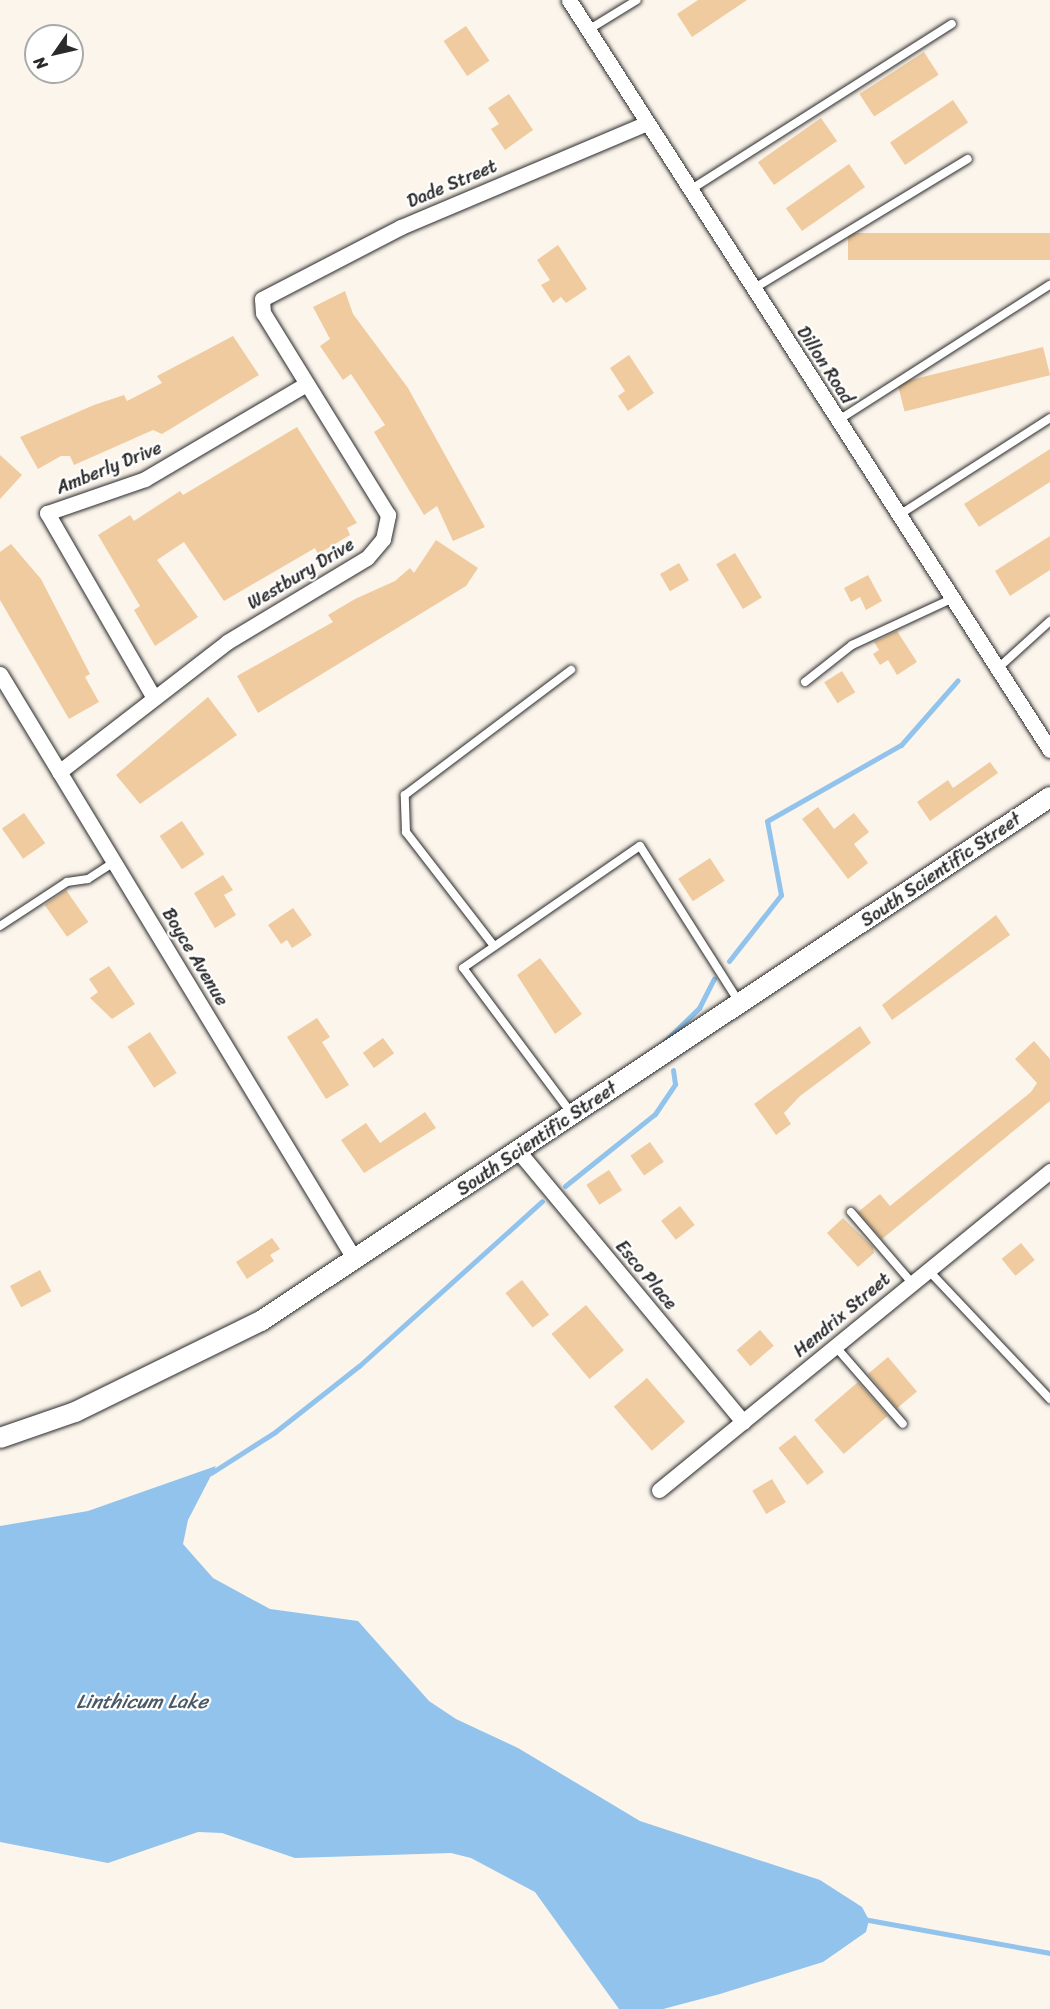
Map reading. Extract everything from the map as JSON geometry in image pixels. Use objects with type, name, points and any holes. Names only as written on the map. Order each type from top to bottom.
[{"type":"street","name":"Dillon Road","points":[[569,0],[996,670],[1050,750]]},
{"type":"street","name":"Dade Street","points":[[276,288],[401,227],[648,123]]},
{"type":"street","name":"Westbury Drive","points":[[59,772],[227,642],[367,558],[383,539],[387,515],[263,314],[262,299],[276,288]]},
{"type":"street","name":"Amberly Drive","points":[[154,698],[47,513],[145,478],[306,384]]},
{"type":"street","name":"Boyce Avenue","points":[[0,674],[116,862],[355,1260]]},
{"type":"street","name":"South Scientific Street","points":[[0,1438],[75,1412],[167,1369],[261,1321],[519,1152],[1050,797]]},
{"type":"street","name":"Esco Place","points":[[519,1152],[743,1422]]},
{"type":"street","name":"Hendrix Street","points":[[659,1491],[1050,1171]]},
{"type":"lane","points":[[588,30],[637,0]]},
{"type":"lane","points":[[690,190],[952,24]]},
{"type":"lane","points":[[753,289],[968,159]]},
{"type":"lane","points":[[837,421],[1050,285]]},
{"type":"lane","points":[[898,516],[1050,418]]},
{"type":"lane","points":[[805,682],[852,645],[951,599]]},
{"type":"lane","points":[[996,670],[1032,643],[1050,621]]},
{"type":"lane","points":[[494,946],[406,832],[405,795],[571,670]]},
{"type":"lane","points":[[573,1116],[463,968],[640,846],[740,1004]]},
{"type":"lane","points":[[0,926],[67,882],[88,879],[116,862]]},
{"type":"lane","points":[[851,1212],[912,1282]]},
{"type":"lane","points":[[927,1270],[1050,1399]]},
{"type":"lane","points":[[835,1346],[903,1424]]},
{"type":"water","name":"Linthicum Lake","points":[[216,1466],[188,1520],[183,1544],[213,1578],[270,1609],[358,1621],[429,1701],[456,1719],[518,1748],[640,1821],[820,1880],[862,1907],[869,1920],[866,1932],[823,1962],[663,2009],[619,2009],[535,1892],[471,1858],[451,1853],[295,1858],[222,1833],[198,1832],[108,1863],[0,1842],[0,1526],[88,1511]]},
{"type":"building","points":[[698,0],[747,0],[692,37],[677,14]]},
{"type":"building","points":[[466,26],[489,61],[467,76],[444,41]]},
{"type":"building","points":[[924,52],[939,75],[874,117],[859,94]]},
{"type":"building","points":[[509,94],[533,130],[505,150],[491,129],[499,124],[488,108]]},
{"type":"building","points":[[953,100],[968,122],[905,165],[890,142]]},
{"type":"building","points":[[821,118],[837,141],[774,185],[758,162]]},
{"type":"building","points":[[849,164],[865,187],[802,231],[786,208]]},
{"type":"building","points":[[848,233],[1050,233],[1050,260],[848,260]]},
{"type":"building","points":[[558,245],[587,289],[566,303],[561,297],[553,303],[541,285],[550,280],[537,260]]},
{"type":"building","points":[[345,291],[353,314],[408,388],[485,527],[453,541],[437,506],[424,515],[374,432],[385,425],[351,374],[343,380],[320,346],[330,339],[313,307]]},
{"type":"building","points":[[233,336],[259,375],[162,434],[153,430],[74,465],[70,456],[61,456],[38,469],[20,437],[94,405],[124,395],[127,401],[162,383],[157,376]]},
{"type":"building","points":[[1043,347],[1050,375],[904,411],[897,383]]},
{"type":"building","points":[[629,355],[654,393],[628,411],[618,396],[625,391],[610,368]]},
{"type":"building","points":[[297,427],[357,523],[347,528],[350,535],[318,554],[315,548],[224,601],[184,542],[157,560],[198,617],[155,646],[134,610],[140,606],[98,535],[130,515],[134,521],[180,491],[183,495]]},
{"type":"building","points":[[1050,449],[1050,482],[979,527],[964,504]]},
{"type":"building","points":[[0,455],[22,475],[0,499]]},
{"type":"building","points":[[1050,536],[1050,570],[1010,596],[995,571]]},
{"type":"building","points":[[436,540],[478,568],[466,586],[258,713],[237,676],[333,622],[328,615],[355,599],[395,581],[410,568],[414,573]]},
{"type":"building","points":[[11,544],[41,579],[90,674],[85,677],[99,702],[69,719],[0,600],[0,552]]},
{"type":"building","points":[[735,553],[762,598],[743,609],[716,564]]},
{"type":"building","points":[[679,563],[689,580],[670,591],[660,574]]},
{"type":"building","points":[[868,575],[882,601],[866,610],[860,597],[851,602],[844,588]]},
{"type":"building","points":[[897,631],[917,662],[897,675],[888,660],[880,665],[873,654],[879,650],[874,642]]},
{"type":"building","points":[[842,671],[855,692],[837,703],[824,682]]},
{"type":"building","points":[[208,697],[237,735],[140,804],[116,775]]},
{"type":"building","points":[[990,762],[998,773],[930,821],[917,802],[948,780],[953,788]]},
{"type":"building","points":[[818,807],[834,829],[854,813],[869,832],[854,844],[868,863],[848,879],[802,819]]},
{"type":"building","points":[[24,813],[45,843],[23,859],[2,828]]},
{"type":"building","points":[[182,821],[204,854],[182,869],[160,836]]},
{"type":"building","points":[[710,858],[725,881],[693,901],[678,879]]},
{"type":"building","points":[[223,875],[233,890],[224,895],[236,915],[215,928],[194,893]]},
{"type":"building","points":[[66,890],[88,922],[67,937],[45,905]]},
{"type":"building","points":[[293,908],[312,935],[292,948],[287,940],[281,944],[268,925]]},
{"type":"building","points":[[996,915],[1010,935],[892,1020],[882,1005]]},
{"type":"building","points":[[540,958],[582,1014],[555,1034],[517,975]]},
{"type":"building","points":[[109,966],[135,1004],[112,1019],[90,998],[98,992],[89,979]]},
{"type":"building","points":[[317,1018],[330,1037],[322,1042],[349,1085],[326,1099],[287,1037]]},
{"type":"building","points":[[860,1026],[871,1043],[800,1096],[784,1113],[791,1124],[776,1135],[754,1104]]},
{"type":"building","points":[[150,1032],[177,1073],[154,1088],[127,1047]]},
{"type":"building","points":[[383,1038],[394,1053],[374,1068],[363,1053]]},
{"type":"building","points":[[1034,1041],[1050,1059],[1050,1101],[882,1239],[858,1212],[880,1194],[890,1206],[1031,1092],[1037,1083],[1015,1059]]},
{"type":"building","points":[[425,1112],[436,1128],[364,1173],[341,1140],[366,1123],[380,1143]]},
{"type":"building","points":[[650,1142],[664,1162],[644,1175],[630,1156]]},
{"type":"building","points":[[609,1170],[622,1190],[599,1205],[586,1185]]},
{"type":"building","points":[[680,1206],[695,1225],[676,1240],[661,1221]]},
{"type":"building","points":[[843,1218],[873,1247],[874,1253],[858,1267],[827,1233]]},
{"type":"building","points":[[272,1238],[280,1249],[270,1255],[274,1261],[247,1279],[236,1262]]},
{"type":"building","points":[[1021,1243],[1035,1260],[1015,1276],[1002,1259]]},
{"type":"building","points":[[40,1270],[51,1291],[21,1307],[10,1286]]},
{"type":"building","points":[[522,1280],[549,1315],[533,1328],[505,1293]]},
{"type":"building","points":[[586,1305],[624,1350],[589,1379],[552,1334]]},
{"type":"building","points":[[760,1330],[774,1346],[750,1366],[737,1350]]},
{"type":"building","points":[[888,1357],[917,1391],[897,1408],[868,1374]]},
{"type":"building","points":[[647,1378],[685,1422],[652,1451],[614,1407]]},
{"type":"building","points":[[858,1382],[888,1416],[844,1454],[814,1420]]},
{"type":"building","points":[[795,1435],[824,1472],[807,1485],[778,1448]]},
{"type":"building","points":[[772,1479],[786,1502],[766,1514],[752,1491]]},
{"type":"waterway","points":[[729,961],[781,895],[767,821],[901,745],[958,680]]},
{"type":"waterway","points":[[664,1042],[699,1008],[714,979]]},
{"type":"waterway","points":[[565,1186],[655,1114],[675,1084],[673,1070]]},
{"type":"waterway","points":[[211,1473],[275,1432],[359,1366],[542,1201]]},
{"type":"waterway","points":[[863,1919],[1050,1953]]}]
